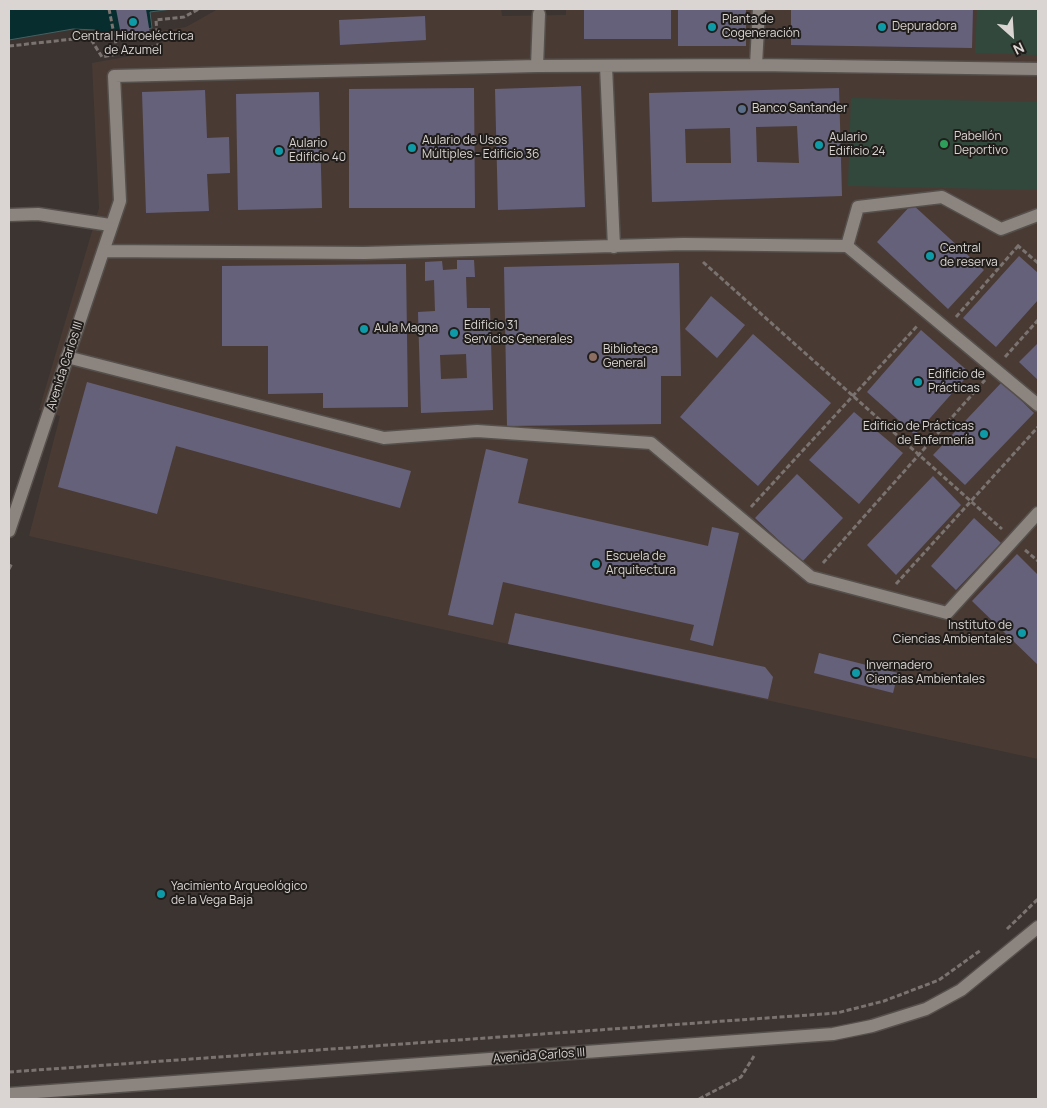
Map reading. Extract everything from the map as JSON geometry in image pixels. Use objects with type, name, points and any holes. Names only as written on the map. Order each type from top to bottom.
[{"type":"street","points":[[756,64],[759,9]]},
{"type":"street","points":[[539,14],[537,66],[756,64],[1038,69]]},
{"type":"street","name":"Avenida Carlos III","points":[[9,531],[110,226],[120,201],[114,76],[537,66]]},
{"type":"street","points":[[606,66],[614,246]]},
{"type":"street","points":[[847,246],[858,207],[942,197],[1001,229],[1038,215]]},
{"type":"street","points":[[9,215],[38,214],[110,226]]},
{"type":"street","points":[[103,251],[364,253],[684,244],[847,246],[1038,405]]},
{"type":"street","points":[[67,358],[384,438],[477,431],[651,443],[811,577],[947,613],[1038,513]]},
{"type":"street","name":"Avenida Carlos III","points":[[9,1094],[833,1034],[872,1026],[926,1008],[961,990],[1038,927]]},
{"type":"path","points":[[109,9],[118,54]]},
{"type":"path","points":[[9,46],[83,38],[92,41],[102,57],[118,54],[158,46],[156,20],[184,17],[199,9]]},
{"type":"path","points":[[1001,229],[1038,263]]},
{"type":"path","points":[[684,244],[852,397],[1038,561]]},
{"type":"path","points":[[946,328],[1018,246]]},
{"type":"path","points":[[741,518],[928,314]]},
{"type":"path","points":[[811,577],[1038,320]]},
{"type":"path","points":[[884,596],[1038,427]]},
{"type":"path","points":[[9,569],[12,563]]},
{"type":"path","points":[[1004,931],[1038,899]]},
{"type":"path","points":[[9,1072],[837,1013],[884,1001],[939,980],[983,948]]},
{"type":"path","points":[[699,1099],[741,1077],[755,1054]]},
{"type":"shaded area","points":[[218,9],[501,9],[502,16],[566,15],[566,9],[1038,9],[1038,759],[508,644],[29,536],[60,416],[39,410],[99,208],[92,63],[163,50],[161,31],[186,27]]},
{"type":"green space","points":[[977,9],[1038,9],[1038,55],[975,53]]},
{"type":"green space","name":"Pabellón Deportivo","points":[[851,98],[1038,102],[1038,190],[848,186]]},
{"type":"water","points":[[9,9],[172,9],[150,12],[152,28],[101,39],[96,30],[73,29],[9,40]]},
{"type":"building","name":"Central Hidroeléctrica de Azumel","points":[[116,9],[146,9],[150,34],[122,40]]},
{"type":"building","points":[[584,9],[671,9],[671,39],[584,39]]},
{"type":"building","name":"Planta de Cogeneración","points":[[678,9],[746,9],[746,46],[678,46]]},
{"type":"building","name":"Depuradora","points":[[791,9],[973,9],[972,48],[791,45]]},
{"type":"building","points":[[425,16],[426,40],[340,45],[339,20]]},
{"type":"building","points":[[581,86],[585,207],[498,210],[495,89]]},
{"type":"building","name":"Aulario de Usos Múltiples - Edificio 36","points":[[474,88],[475,208],[349,208],[349,89]]},
{"type":"building","name":"Aulario Edificio 24","points":[[839,88],[842,196],[652,202],[649,93]],"holes":[[[797,126],[799,163],[757,162],[756,127]],[[730,128],[731,163],[686,163],[685,129]]]},
{"type":"building","points":[[205,90],[207,138],[229,137],[230,173],[207,174],[209,211],[146,213],[142,92]]},
{"type":"building","name":"Aulario Edificio 40","points":[[319,92],[322,208],[238,210],[236,94]]},
{"type":"building","name":"Central de reserva","points":[[912,204],[984,270],[948,309],[877,242]]},
{"type":"building","name":"Edificio de Prácticas","points":[[1019,256],[1038,273],[1038,300],[996,347],[963,318]]},
{"type":"building","name":"Edificio 31 Servicios Generales","points":[[457,260],[474,260],[475,277],[466,277],[467,308],[490,308],[493,410],[421,413],[418,312],[435,311],[434,280],[425,281],[425,262],[442,261],[443,270],[457,269]],"holes":[[[466,354],[467,378],[441,379],[440,355]]]},
{"type":"building","name":"Biblioteca General","points":[[679,263],[681,376],[661,376],[661,424],[507,426],[504,267]]},
{"type":"building","points":[[406,264],[408,407],[323,408],[323,393],[268,394],[268,346],[222,346],[222,266]]},
{"type":"building","points":[[711,296],[745,325],[717,358],[685,329]]},
{"type":"building","name":"Edificio de Prácticas","points":[[921,330],[970,373],[915,435],[867,392]]},
{"type":"building","points":[[753,334],[831,403],[758,486],[680,417]]},
{"type":"building","name":"Edificio de Prácticas","points":[[1038,343],[1038,380],[1019,362]]},
{"type":"building","points":[[87,382],[411,471],[400,508],[176,446],[157,514],[58,487]]},
{"type":"building","name":"Edificio de Prácticas de Enfermería","points":[[1002,382],[1034,413],[965,485],[933,455]]},
{"type":"building","points":[[854,412],[903,453],[859,504],[809,460]]},
{"type":"building","name":"Escuela de Arquitectura","points":[[486,449],[528,459],[518,503],[708,546],[712,527],[739,533],[713,646],[690,640],[694,625],[503,582],[493,625],[448,615]]},
{"type":"building","points":[[797,474],[843,518],[802,562],[755,518]]},
{"type":"building","points":[[933,476],[961,505],[896,575],[867,545]]},
{"type":"building","points":[[974,518],[1001,543],[956,590],[931,566]]},
{"type":"building","name":"Instituto de Ciencias Ambientales","points":[[1017,554],[1038,575],[1038,665],[972,601]]},
{"type":"building","points":[[515,613],[765,667],[773,677],[768,699],[508,644]]},
{"type":"building","name":"Invernadero Ciencias Ambientales","points":[[819,653],[898,673],[893,693],[814,673]]},
{"type":"place","name":"Central Hidroeléctrica de Azumel","points":[[133,22]]},
{"type":"place","name":"Planta de Cogeneración","points":[[712,27]]},
{"type":"place","name":"Depuradora","points":[[882,27]]},
{"type":"place","name":"Banco Santander","points":[[742,109]]},
{"type":"place","name":"Pabellón Deportivo","points":[[944,144]]},
{"type":"place","name":"Aulario Edificio 24","points":[[819,145]]},
{"type":"place","name":"Aulario de Usos Múltiples - Edificio 36","points":[[412,148]]},
{"type":"place","name":"Aulario Edificio 40","points":[[279,151]]},
{"type":"place","name":"Central de reserva","points":[[930,256]]},
{"type":"place","name":"Aula Magna","points":[[364,329]]},
{"type":"place","name":"Edificio 31 Servicios Generales","points":[[454,333]]},
{"type":"place","name":"Biblioteca General","points":[[593,357]]},
{"type":"place","name":"Edificio de Prácticas","points":[[918,382]]},
{"type":"place","name":"Edificio de Prácticas de Enfermería","points":[[984,434]]},
{"type":"place","name":"Escuela de Arquitectura","points":[[596,564]]},
{"type":"place","name":"Instituto de Ciencias Ambientales","points":[[1022,633]]},
{"type":"place","name":"Invernadero Ciencias Ambientales","points":[[856,673]]},
{"type":"place","name":"Yacimiento Arqueológico de la Vega Baja","points":[[161,894]]}]
